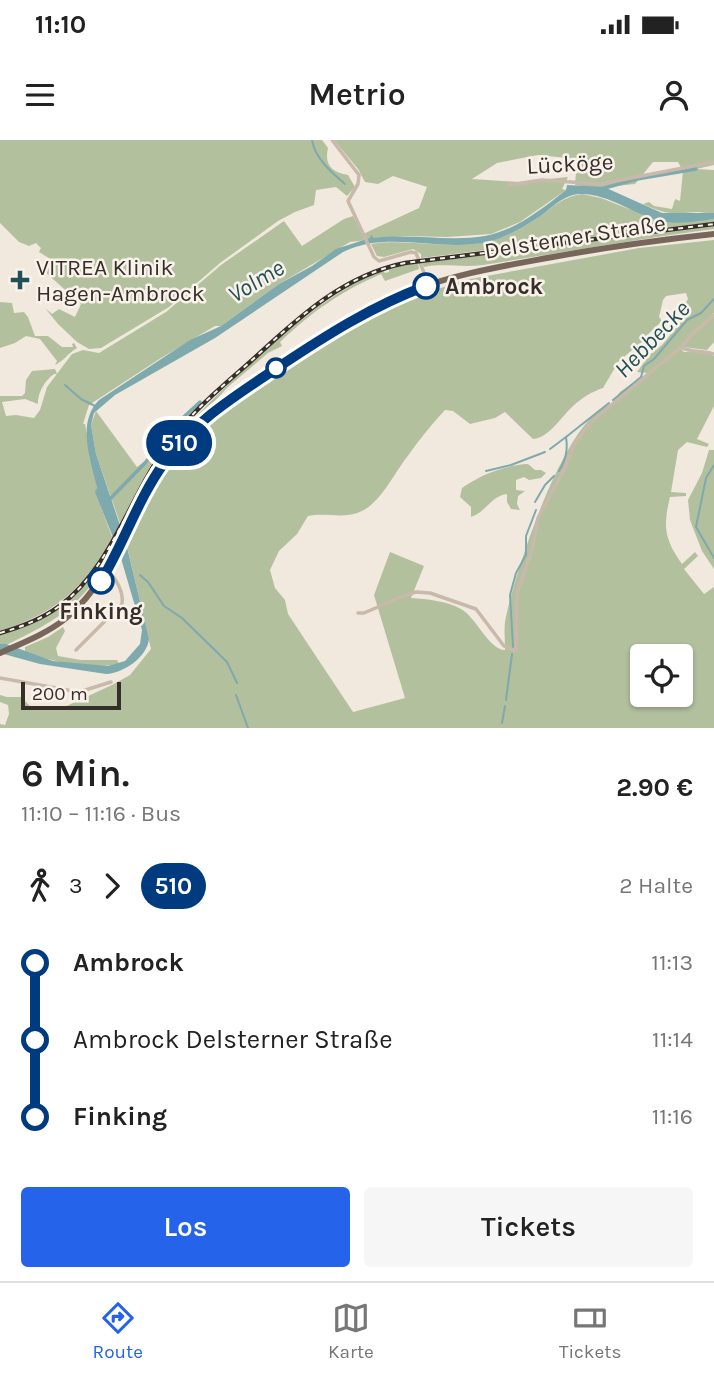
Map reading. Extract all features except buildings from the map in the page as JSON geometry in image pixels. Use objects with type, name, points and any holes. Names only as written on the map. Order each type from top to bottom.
[{"type":"main road","name":"Delsterner Straße","points":[[0,653],[50,629],[71,614],[91,593],[117,552],[163,465],[182,440],[211,413],[346,324],[382,304],[429,285],[472,272],[622,245],[714,234]]},
{"type":"street","points":[[332,140],[358,173],[358,184],[348,201],[372,252],[379,261],[416,253],[429,285]]},
{"type":"street","name":"Lücköge","points":[[509,185],[542,180],[600,184],[714,162]]},
{"type":"street","points":[[358,613],[367,612],[416,592],[430,593],[476,609],[504,646],[516,651],[517,594],[532,550],[538,518],[565,468],[573,446],[591,422],[681,348],[693,333],[714,315]]},
{"type":"street","points":[[681,348],[714,354]]},
{"type":"street","points":[[76,650],[122,604],[119,587],[107,569]]},
{"type":"street","points":[[0,678],[79,691],[111,682]]},
{"type":"green space","points":[[0,140],[322,140],[328,148],[327,159],[330,167],[348,175],[355,187],[347,196],[336,187],[316,190],[314,205],[278,221],[220,263],[169,307],[101,348],[89,349],[77,342],[45,308],[52,314],[59,309],[75,317],[81,304],[44,271],[52,260],[39,252],[41,248],[36,243],[29,246],[19,242],[0,223]]},
{"type":"green space","points":[[334,140],[714,140],[714,165],[696,169],[714,170],[714,213],[669,213],[643,204],[649,202],[654,206],[672,209],[675,199],[680,201],[683,171],[678,162],[653,162],[635,184],[596,188],[575,185],[577,159],[538,155],[497,163],[472,179],[519,182],[568,177],[562,189],[566,190],[520,222],[491,234],[404,236],[350,242],[279,284],[221,326],[215,326],[161,358],[89,405],[83,424],[96,493],[112,537],[91,571],[66,597],[37,616],[0,631],[0,396],[22,396],[25,393],[26,380],[32,371],[55,369],[57,374],[72,354],[83,350],[99,353],[166,312],[221,265],[284,221],[302,246],[353,216],[363,234],[419,208],[427,187],[393,176],[378,184],[365,182]],"holes":[[[57,374],[47,387],[40,410],[34,418],[6,416],[2,402],[25,399],[38,404],[45,383]]]},
{"type":"green space","points":[[582,194],[601,198],[662,222],[714,219],[714,222],[421,258],[421,254],[413,249],[384,257],[377,256],[371,244],[401,242],[461,245],[490,241],[522,228],[564,200]]},
{"type":"green space","points":[[714,226],[714,229],[483,265],[424,267],[422,263]]},
{"type":"green space","points":[[714,240],[714,313],[679,347],[684,352],[706,352],[714,356],[714,406],[697,439],[709,444],[707,447],[687,442],[678,450],[671,492],[686,493],[686,496],[670,497],[666,524],[668,539],[682,564],[695,552],[698,556],[684,569],[704,594],[714,587],[714,728],[0,728],[0,724],[5,725],[9,714],[8,705],[0,702],[0,695],[21,697],[30,706],[60,709],[130,675],[151,649],[126,542],[147,500],[194,437],[226,409],[324,341],[400,303],[470,279],[639,248]],"holes":[[[686,293],[688,299],[682,309],[689,312],[637,372],[647,373],[594,415],[576,437],[559,466],[518,571],[505,622],[505,650],[494,645],[461,609],[443,602],[411,598],[424,566],[390,552],[374,595],[405,698],[353,712],[288,614],[285,600],[275,588],[270,570],[279,551],[297,534],[308,516],[355,514],[369,507],[445,410],[453,411],[470,424],[495,418],[505,412],[533,439],[544,435],[576,403],[603,388],[619,361],[662,321],[659,317],[666,296]]]},
{"type":"green space","points":[[418,263],[419,269],[385,281],[381,274],[366,281],[316,312],[280,342],[282,346],[268,353],[229,386],[169,449],[225,387],[319,306],[350,286],[383,270],[385,273],[389,272],[389,268]]},
{"type":"green space","points":[[0,302],[12,303],[14,313],[24,312],[35,336],[48,336],[62,347],[73,347],[74,343],[77,348],[55,365],[57,361],[40,339],[26,336],[0,348]]},
{"type":"green space","points":[[714,316],[714,342],[707,350],[683,347],[694,334]]},
{"type":"green space","points":[[96,411],[137,467],[149,458],[153,461],[120,523],[96,454],[91,425]]},
{"type":"green space","points":[[709,450],[714,450],[714,569],[702,551],[690,520],[688,500],[702,473]]},
{"type":"green space","points":[[528,464],[535,470],[546,473],[541,478],[529,480],[524,477],[516,480],[516,490],[525,491],[518,496],[517,504],[520,510],[511,509],[507,494],[501,495],[471,517],[471,507],[460,497],[462,488],[493,472]]},
{"type":"green space","points":[[114,543],[115,548],[103,568],[80,598],[38,629],[0,648],[0,635],[39,620],[84,587]]},
{"type":"green space","points":[[63,627],[65,631],[56,648],[58,656],[81,660],[117,660],[119,664],[71,664],[25,652],[25,647]]},
{"type":"water","points":[[567,185],[604,187],[662,213],[714,213],[714,219],[681,223],[661,221],[601,197],[580,194],[563,199],[522,228],[491,241],[454,245],[379,242],[343,252],[215,338],[115,395],[94,413],[91,425],[96,454],[126,543],[149,639],[139,658],[120,671],[106,674],[40,664],[0,653],[0,644],[6,644],[53,661],[108,666],[125,661],[140,644],[142,630],[120,555],[95,492],[97,488],[87,431],[92,409],[99,400],[190,340],[221,326],[279,284],[336,249],[370,238],[371,235],[374,238],[471,238],[496,233],[518,224],[538,211],[566,190]]},
{"type":"waterway","points":[[312,140],[320,159],[345,184]]},
{"type":"waterway","points":[[601,189],[637,179],[696,169]]},
{"type":"waterway","name":"Hebbecke","points":[[613,400],[641,377],[644,366],[654,359],[687,320],[701,313],[714,299]]},
{"type":"waterway","points":[[65,385],[81,399],[95,406]]},
{"type":"waterway","points":[[108,501],[145,463],[174,426],[200,402]]},
{"type":"waterway","name":"Hebbecke","points":[[559,471],[566,454],[566,437],[609,403]]},
{"type":"waterway","points":[[550,449],[566,437]]},
{"type":"waterway","points":[[486,471],[545,452]]},
{"type":"waterway","points":[[714,465],[706,478],[696,527],[714,558]]},
{"type":"waterway","name":"Hebbecke","points":[[535,502],[554,476]]},
{"type":"waterway","name":"Hebbecke","points":[[513,647],[510,595],[516,573],[526,555],[526,536],[536,510]]},
{"type":"waterway","points":[[140,575],[164,606],[182,618],[227,662],[237,683]]},
{"type":"waterway","name":"Hebbecke","points":[[506,700],[512,654]]},
{"type":"waterway","points":[[236,695],[248,728]]},
{"type":"waterway","name":"Hebbecke","points":[[502,723],[505,706]]},
{"type":"railway","points":[[0,633],[44,616],[76,592],[105,555],[151,469],[183,425],[215,392],[302,316],[340,289],[382,269],[405,263],[714,224]]},
{"type":"bus line","name":"510","points":[[101,581],[159,471],[198,424],[235,395],[338,329],[382,304],[426,286]]},
{"type":"place","name":"VITREA Klinik Hagen-Ambrock","points":[[20,280]]},
{"type":"place","name":"Ambrock","points":[[426,286]]},
{"type":"place","name":"Finking","points":[[101,581]]},
{"type":"water label","name":"Volme","points":[[256,281]]}]
